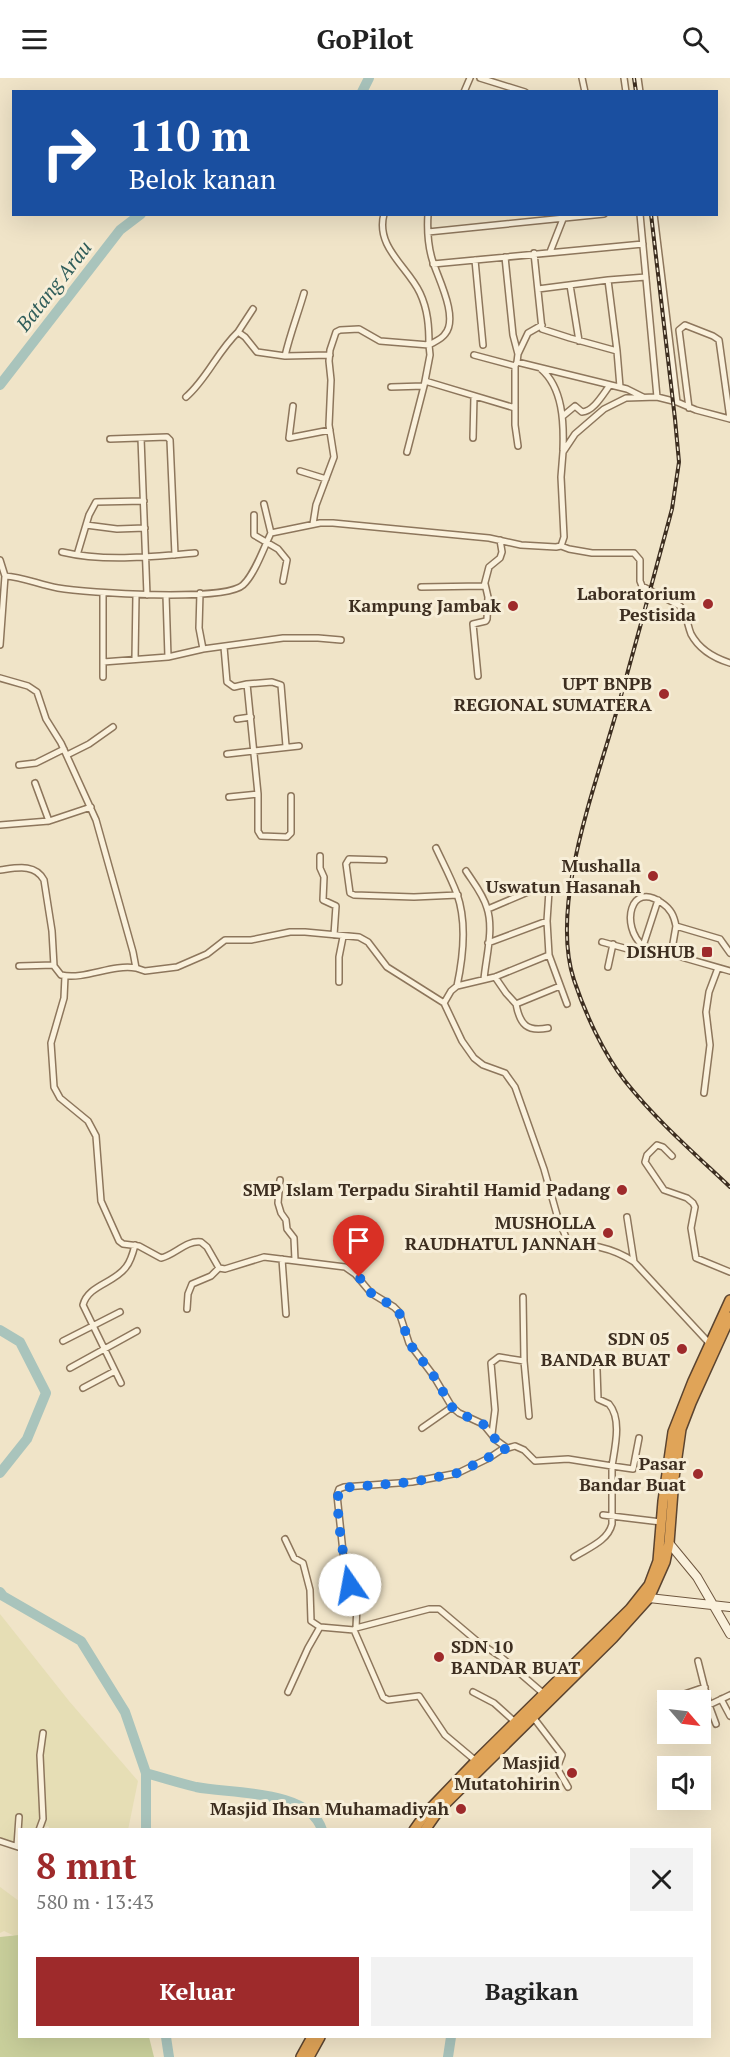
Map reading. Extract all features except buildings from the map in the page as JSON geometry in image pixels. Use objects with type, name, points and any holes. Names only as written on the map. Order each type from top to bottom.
[{"type":"highway","points":[[416,1828],[476,1761],[630,1609],[649,1585],[658,1562],[673,1432],[730,1300]]},
{"type":"highway","points":[[426,1828],[439,1810],[613,1638],[650,1598],[665,1562],[669,1543],[681,1429],[730,1317]]},
{"type":"highway","points":[[301,2057],[311,2038]]},
{"type":"highway","points":[[309,2057],[319,2038]]},
{"type":"street","points":[[480,78],[519,90]]},
{"type":"street","points":[[384,216],[382,225],[385,242],[412,278],[422,297],[428,317],[430,355],[425,384],[407,452]]},
{"type":"street","points":[[313,524],[316,505],[334,457],[329,418],[330,355],[336,332],[359,329],[387,342],[429,345],[445,334],[449,311],[444,288],[433,264],[428,216]]},
{"type":"street","points":[[530,216],[530,222]]},
{"type":"street","points":[[428,232],[580,216]]},
{"type":"street","points":[[640,216],[657,397]]},
{"type":"street","points":[[654,216],[677,402]]},
{"type":"street","points":[[550,252],[563,217]]},
{"type":"street","points":[[433,264],[643,244]]},
{"type":"street","points":[[534,253],[544,330],[617,351]]},
{"type":"street","points":[[505,257],[513,335],[518,354]]},
{"type":"street","points":[[476,260],[483,345]]},
{"type":"street","points":[[538,289],[646,277]]},
{"type":"street","points":[[608,280],[620,387]]},
{"type":"street","points":[[570,285],[579,341]]},
{"type":"street","points":[[285,356],[291,327],[304,293]]},
{"type":"street","points":[[186,397],[202,382],[205,373],[253,309]]},
{"type":"street","points":[[518,446],[515,425],[516,364],[528,333],[542,325]]},
{"type":"street","points":[[562,452],[575,434],[604,409],[620,400],[657,397],[677,402],[688,408],[730,419],[719,340],[685,325],[679,330],[688,408]]},
{"type":"street","points":[[238,332],[245,336],[256,352],[285,356],[330,355]]},
{"type":"street","points":[[474,355],[620,387],[643,397]]},
{"type":"street","points":[[540,368],[549,376],[563,416],[561,477],[564,537],[561,546]]},
{"type":"street","points":[[391,387],[425,384],[515,408]]},
{"type":"street","points":[[563,416],[575,406],[585,413],[596,404],[610,385]]},
{"type":"street","points":[[473,438],[474,396]]},
{"type":"street","points":[[293,406],[289,438],[330,430]]},
{"type":"street","points":[[110,439],[167,437],[170,440],[175,555]]},
{"type":"street","points":[[141,438],[147,595]]},
{"type":"street","points":[[300,471],[326,479]]},
{"type":"street","points":[[77,555],[92,507],[96,502],[144,501]]},
{"type":"street","points":[[4,576],[59,588],[103,593],[166,595],[232,590],[244,584],[272,532],[264,504]]},
{"type":"street","points":[[254,515],[254,535],[282,553],[286,560],[284,581]]},
{"type":"street","points":[[272,532],[313,524],[351,524],[552,548],[561,546],[592,554],[634,554],[640,560],[642,586],[680,606],[697,641],[712,657],[730,663]]},
{"type":"street","points":[[86,525],[117,529],[145,528]]},
{"type":"street","points":[[478,676],[473,624],[487,620],[488,597],[485,584],[489,567],[501,556],[500,540]]},
{"type":"street","points":[[62,552],[77,555],[128,557],[195,553]]},
{"type":"street","points":[[0,560],[4,576],[0,645]]},
{"type":"street","points":[[421,587],[483,587],[485,584]]},
{"type":"street","points":[[103,593],[103,677]]},
{"type":"street","points":[[200,593],[200,628],[203,649]]},
{"type":"street","points":[[135,659],[136,595]]},
{"type":"street","points":[[166,595],[168,657]]},
{"type":"street","points":[[104,662],[168,657],[203,649],[283,638],[341,640]]},
{"type":"street","points":[[224,647],[226,682],[234,687],[272,682],[281,685],[286,746]]},
{"type":"street","points":[[0,678],[28,686],[38,692],[46,719],[57,734],[91,807],[113,875],[136,968]]},
{"type":"street","points":[[247,684],[258,795],[258,831],[263,836],[287,837],[291,833],[291,796]]},
{"type":"street","points":[[237,719],[250,717]]},
{"type":"street","points":[[67,755],[89,744],[113,726]]},
{"type":"street","points":[[227,754],[299,746]]},
{"type":"street","points":[[19,765],[36,763],[64,749]]},
{"type":"street","points":[[35,783],[49,821]]},
{"type":"street","points":[[229,797],[258,795]]},
{"type":"street","points":[[0,825],[49,821],[91,807]]},
{"type":"street","points":[[436,848],[458,895],[463,924],[457,986],[444,1004]]},
{"type":"street","points":[[320,856],[320,868],[324,877],[324,900],[334,904],[337,909],[334,935]]},
{"type":"street","points":[[384,860],[349,859],[346,864],[350,893],[354,896],[458,895]]},
{"type":"street","points":[[0,870],[30,868],[40,873],[44,880],[52,930],[54,965],[57,972],[65,976],[119,968],[136,968],[145,971],[177,967],[207,954],[225,940],[251,940],[290,932],[359,937],[368,942],[387,967],[444,1004],[462,1041],[474,1058],[483,1065],[505,1073],[515,1087],[544,1169],[556,1215],[567,1240],[580,1246],[609,1250],[634,1262],[710,1344]]},
{"type":"street","points":[[465,871],[488,909],[488,943],[484,979]]},
{"type":"street","points":[[488,909],[542,886],[549,891],[547,921],[549,955],[567,1004]]},
{"type":"street","points":[[671,955],[676,926],[672,912],[658,900],[645,896],[638,899],[631,909],[630,926],[638,942],[643,946],[671,955],[730,971]]},
{"type":"street","points":[[602,942],[635,951],[643,946],[658,900]]},
{"type":"street","points":[[488,943],[547,921]]},
{"type":"street","points":[[676,926],[720,939],[730,953]]},
{"type":"street","points":[[339,982],[339,957],[343,937]]},
{"type":"street","points":[[608,967],[613,944]]},
{"type":"street","points":[[457,986],[495,977],[549,955]]},
{"type":"street","points":[[19,966],[54,965]]},
{"type":"street","points":[[704,1093],[710,1045],[706,1012],[709,992],[718,968]]},
{"type":"street","points":[[65,976],[64,998],[51,1043],[54,1087],[60,1098],[83,1116],[93,1128],[98,1144],[98,1182],[103,1208],[119,1241],[123,1244],[135,1245],[161,1258],[191,1243],[201,1242],[207,1247],[219,1268]]},
{"type":"street","points":[[495,977],[516,1004],[518,1014],[526,1026],[538,1030],[549,1028]]},
{"type":"street","points":[[516,1004],[560,986]]},
{"type":"street","points":[[672,1156],[663,1147],[657,1145],[647,1155],[645,1162],[664,1190],[687,1198],[693,1203],[691,1228],[696,1258],[730,1272]]},
{"type":"street","points":[[280,1180],[278,1203],[281,1214],[286,1220],[286,1229],[294,1238],[295,1260]]},
{"type":"street","points":[[627,1216],[634,1262]]},
{"type":"street","points":[[121,1383],[83,1308],[84,1299],[97,1287],[124,1270],[131,1260],[135,1245]]},
{"type":"street","points":[[219,1268],[228,1269],[258,1257],[345,1267],[359,1277],[371,1293],[394,1307],[401,1316],[414,1352],[433,1375],[452,1407],[459,1413],[477,1420],[507,1448]]},
{"type":"street","points":[[282,1259],[286,1314]]},
{"type":"street","points":[[188,1309],[188,1293],[192,1284],[211,1276],[219,1268]]},
{"type":"street","points":[[523,1297],[524,1361],[529,1416]]},
{"type":"street","points":[[63,1341],[120,1312]]},
{"type":"street","points":[[70,1368],[137,1331]]},
{"type":"street","points":[[492,1434],[495,1410],[491,1363],[499,1357],[524,1361]]},
{"type":"street","points":[[574,1557],[608,1535],[612,1527],[612,1466],[616,1432],[614,1413],[609,1404],[598,1399],[597,1370]]},
{"type":"street","points":[[83,1389],[115,1371]]},
{"type":"street","points":[[422,1428],[452,1407]]},
{"type":"street","points":[[476,1761],[446,1735],[419,1696],[385,1699],[355,1629],[356,1596],[345,1571],[337,1496],[339,1489],[412,1482],[458,1473],[515,1446],[521,1448],[536,1461],[568,1460],[633,1469],[639,1438]]},
{"type":"street","points":[[603,1515],[661,1522]]},
{"type":"street","points":[[285,1539],[294,1558],[303,1563],[312,1599],[312,1621],[320,1628],[355,1629],[429,1608],[439,1609],[544,1694]]},
{"type":"street","points":[[669,1543],[688,1565],[730,1634]]},
{"type":"street","points":[[650,1598],[730,1607]]},
{"type":"street","points":[[288,1692],[320,1628]]},
{"type":"street","points":[[698,1661],[706,1690]]},
{"type":"street","points":[[696,1690],[705,1687]]},
{"type":"street","points":[[473,1692],[494,1703],[515,1722]]},
{"type":"street","points":[[711,1703],[730,1695]]},
{"type":"street","points":[[721,1699],[730,1716]]},
{"type":"street","points":[[711,1710],[716,1724]]},
{"type":"street","points":[[533,1717],[562,1755],[557,1768],[568,1787]]},
{"type":"street","points":[[40,1828],[43,1820],[40,1755],[43,1733]]},
{"type":"street","points":[[19,1817],[19,1828]]},
{"type":"street","points":[[0,1841],[18,1846]]},
{"type":"shaded area","points":[[0,1614],[69,1701],[138,1781],[128,1828],[50,1828],[48,1826],[18,1828],[18,1845],[0,1839]]},
{"type":"shaded area","points":[[0,1887],[18,1900],[18,1938],[4,1931],[0,1933]]},
{"type":"green space","points":[[18,1935],[18,2038],[149,2038],[154,2057],[0,2057],[0,1937]]},
{"type":"waterway","name":"Batang Arau","points":[[363,90],[369,78]]},
{"type":"waterway","name":"Batang Arau","points":[[0,385],[120,230],[138,216]]},
{"type":"waterway","points":[[0,1330],[20,1342],[46,1393],[27,1439],[0,1473]]},
{"type":"waterway","points":[[0,1592],[3,1596],[81,1641],[125,1712],[146,1773],[146,1828]]},
{"type":"waterway","points":[[146,1773],[196,1787],[286,1800],[302,1807],[315,1817],[321,1828]]},
{"type":"waterway","points":[[166,2038],[169,2057]]},
{"type":"waterway","points":[[448,2057],[451,2038]]},
{"type":"railway","points":[[634,78],[636,90]]},
{"type":"railway","points":[[651,216],[679,462],[672,509],[578,845],[567,917],[568,950],[574,980],[584,1006],[595,1032],[617,1070],[662,1123],[730,1187]]},
{"type":"place","name":"Laboratorium Pestisida","points":[[708,604]]},
{"type":"place","name":"Kampung Jambak","points":[[513,606]]},
{"type":"place","name":"UPT BNPB REGIONAL SUMATERA","points":[[664,694]]},
{"type":"place","name":"Mushalla Uswatun Hasanah","points":[[653,876]]},
{"type":"place","name":"DISHUB","points":[[707,952]]},
{"type":"place","name":"SMP Islam Terpadu Sirahtil Hamid Padang","points":[[622,1190]]},
{"type":"place","name":"MUSHOLLA RAUDHATUL JANNAH","points":[[608,1233]]},
{"type":"place","name":"SDN 05 BANDAR BUAT","points":[[682,1349]]},
{"type":"place","name":"Pasar Bandar Buat","points":[[698,1474]]},
{"type":"place","name":"SDN 10 BANDAR BUAT","points":[[439,1657]]},
{"type":"place","name":"Masjid Mutatohirin","points":[[572,1773]]},
{"type":"place","name":"Masjid Ihsan Muhamadiyah","points":[[461,1809]]},
{"type":"route","points":[[350,1585],[345,1571],[340,1526],[337,1496],[340,1488],[412,1482],[458,1473],[507,1448],[496,1440],[483,1424],[459,1413],[448,1403],[433,1375],[409,1343],[399,1312],[365,1288],[359,1277]]}]
